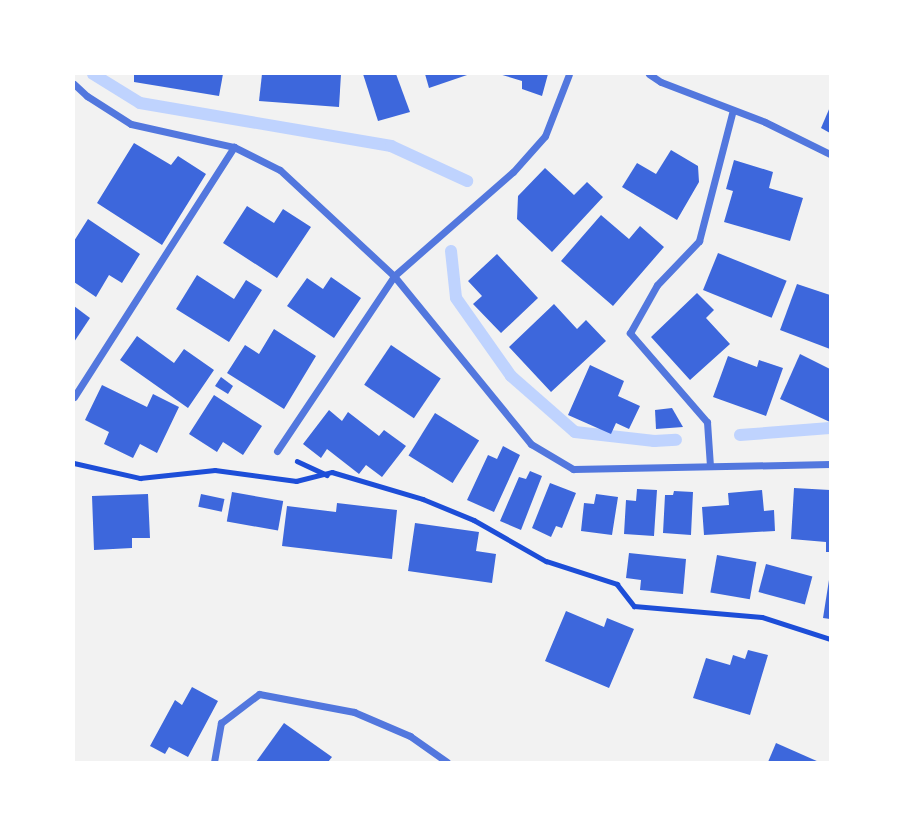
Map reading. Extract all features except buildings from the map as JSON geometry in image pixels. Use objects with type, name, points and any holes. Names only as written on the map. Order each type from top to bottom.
[{"type":"street","points":[[277,452],[394,276],[513,172],[545,136],[569,74]]},
{"type":"street","points":[[649,74],[661,82],[733,110],[831,154]]},
{"type":"street","points":[[74,84],[87,96],[131,124],[234,147],[280,170],[394,276],[531,444],[573,469],[831,464]]},
{"type":"street","points":[[710,466],[706,422],[630,333],[657,285],[699,241],[733,110]]},
{"type":"street","points":[[74,397],[234,147]]},
{"type":"street","points":[[214,762],[221,723],[259,694],[354,712],[410,736],[447,762]]},
{"type":"path","points":[[277,452],[328,475]]},
{"type":"path","points":[[74,463],[140,478],[215,470],[296,481],[332,472],[423,499],[474,520],[546,561],[617,584],[634,607],[762,617],[831,639]]},
{"type":"waterway","points":[[93,74],[140,103],[391,146],[467,181]]},
{"type":"waterway","points":[[451,251],[456,298],[511,376],[575,432],[654,441],[676,440]]},
{"type":"waterway","points":[[740,435],[830,428]]}]
